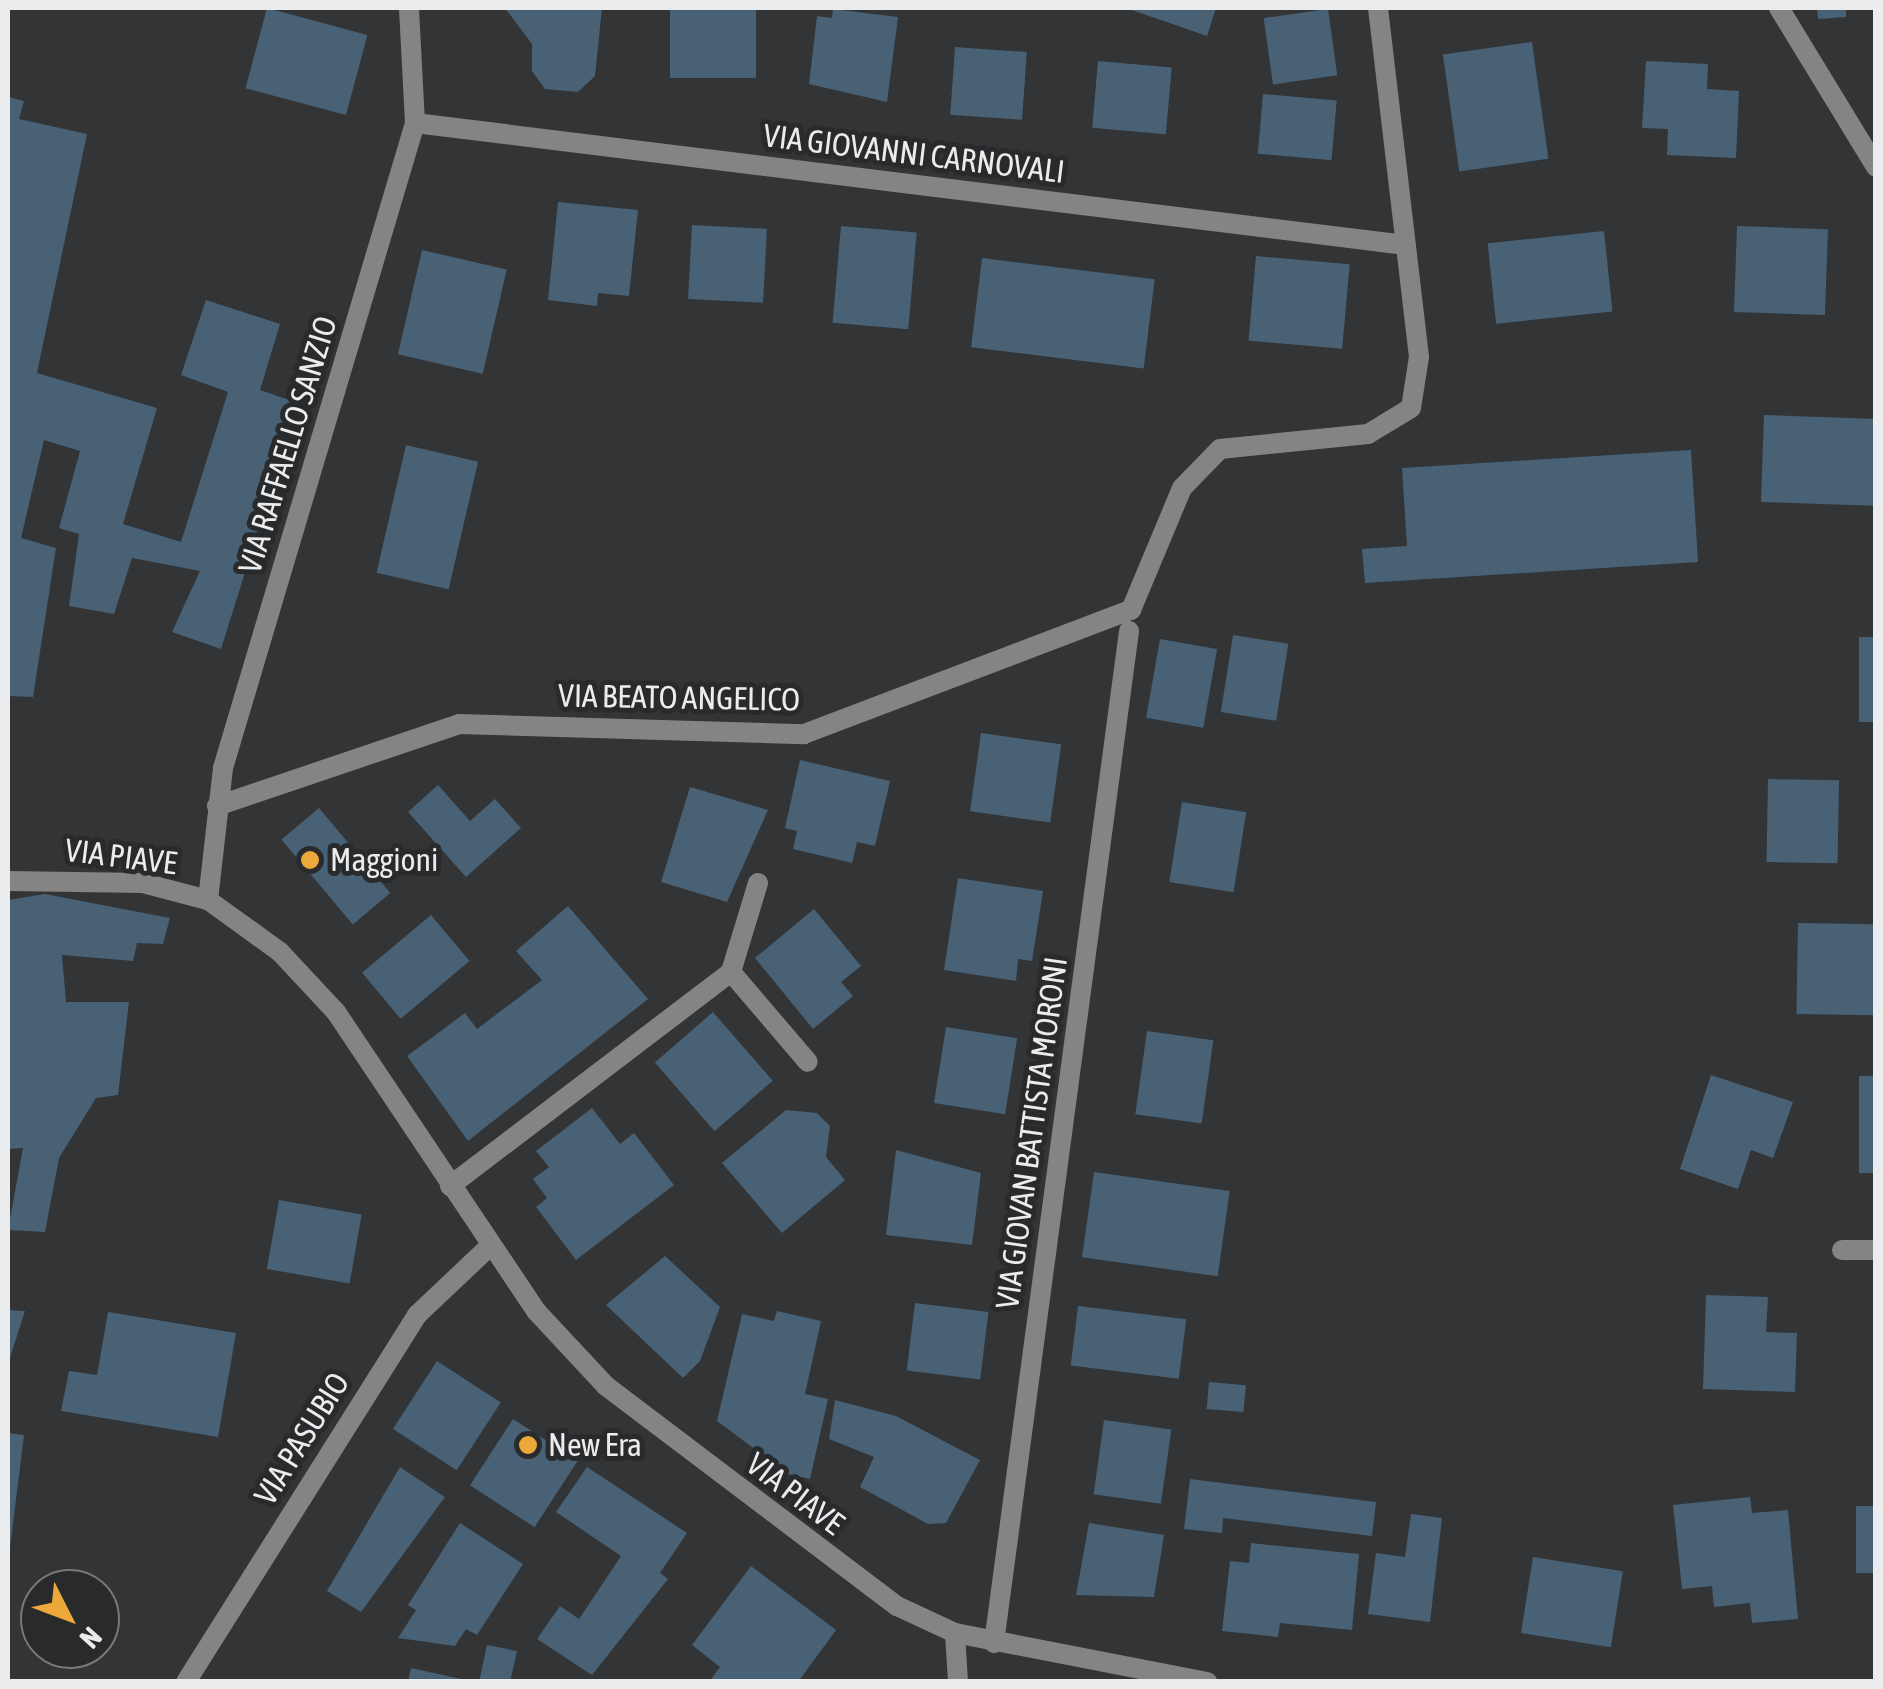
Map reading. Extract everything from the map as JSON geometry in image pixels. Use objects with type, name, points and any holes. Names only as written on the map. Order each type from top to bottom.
[{"type":"street","name":"VIA RAFFAELLO SANZIO","points":[[208,900],[216,806],[415,122],[409,8]]},
{"type":"street","points":[[1378,8],[1406,245]]},
{"type":"street","points":[[1779,8],[1876,167]]},
{"type":"street","name":"VIA GIOVANNI CARNOVALI","points":[[415,122],[1406,245]]},
{"type":"street","name":"VIA GIOVAN BATTISTA MORONI","points":[[994,1643],[1130,620],[1182,488],[1220,448],[1368,434],[1412,408],[1419,357],[1406,245]]},
{"type":"street","name":"VIA BEATO ANGELICO","points":[[216,806],[459,724],[804,734],[1130,620]]},
{"type":"street","name":"VIA PIAVE","points":[[8,881],[142,883],[208,900],[280,952],[336,1012],[490,1246],[606,1386],[856,1576],[955,1633],[1207,1682]]},
{"type":"street","points":[[450,1186],[731,972],[758,883]]},
{"type":"street","points":[[731,972],[808,1062]]},
{"type":"street","name":"VIA PASUBIO","points":[[186,1682],[417,1314],[490,1246]]},
{"type":"street","points":[[1842,1250],[1876,1250]]},
{"type":"street","points":[[955,1633],[958,1682]]},
{"type":"building","points":[[267,8],[367,35],[346,115],[246,88]]},
{"type":"building","points":[[505,8],[602,8],[595,76],[578,92],[545,89],[532,71],[532,44]]},
{"type":"building","points":[[670,8],[756,8],[756,78],[670,78]]},
{"type":"building","points":[[1126,8],[1216,8],[1207,36]]},
{"type":"building","points":[[1817,8],[1846,8],[1846,17],[1818,19]]},
{"type":"building","points":[[833,9],[898,17],[887,102],[809,84],[817,16],[832,18]]},
{"type":"building","points":[[1328,9],[1337,75],[1273,84],[1264,18]]},
{"type":"building","points":[[1532,42],[1548,159],[1459,171],[1443,55]]},
{"type":"building","points":[[955,47],[1027,52],[1022,120],[950,115]]},
{"type":"building","points":[[1098,61],[1172,67],[1166,134],[1092,128]]},
{"type":"building","points":[[1646,61],[1708,64],[1707,89],[1739,91],[1736,158],[1667,155],[1668,129],[1642,128]]},
{"type":"building","points":[[1263,94],[1337,100],[1331,160],[1258,154]]},
{"type":"building","points":[[8,97],[24,101],[19,119],[87,134],[37,373],[157,408],[123,524],[181,542],[228,392],[181,375],[206,300],[280,324],[260,390],[298,403],[221,649],[172,632],[200,571],[132,558],[114,614],[69,606],[79,534],[59,528],[80,451],[44,440],[21,538],[56,548],[33,697],[8,696]]},
{"type":"building","points":[[558,202],[638,210],[629,296],[598,293],[597,306],[548,300]]},
{"type":"building","points":[[692,225],[767,229],[763,303],[688,299]]},
{"type":"building","points":[[841,226],[917,233],[908,329],[833,323]]},
{"type":"building","points":[[1737,226],[1828,229],[1825,315],[1734,312]]},
{"type":"building","points":[[1604,231],[1612,312],[1496,324],[1488,243]]},
{"type":"building","points":[[422,250],[507,270],[483,374],[398,354]]},
{"type":"building","points":[[1256,256],[1350,264],[1342,349],[1249,341]]},
{"type":"building","points":[[982,258],[1155,279],[1144,369],[971,347]]},
{"type":"building","points":[[1764,415],[1876,419],[1873,506],[1761,502]]},
{"type":"building","points":[[406,445],[478,462],[449,589],[377,573]]},
{"type":"building","points":[[1691,450],[1698,562],[1365,583],[1362,549],[1407,546],[1402,468]]},
{"type":"building","points":[[1233,635],[1288,644],[1276,721],[1221,712]]},
{"type":"building","points":[[1859,637],[1876,637],[1876,722],[1859,722]]},
{"type":"building","points":[[1160,639],[1217,649],[1203,728],[1146,718]]},
{"type":"building","points":[[981,733],[1061,744],[1050,823],[970,811]]},
{"type":"building","points":[[800,760],[890,781],[875,846],[857,842],[852,863],[793,849],[797,831],[785,828]]},
{"type":"building","points":[[1768,779],[1839,780],[1838,863],[1767,862]]},
{"type":"building","points":[[438,785],[470,821],[495,799],[521,828],[466,877],[408,812]]},
{"type":"building","points":[[690,787],[768,810],[727,902],[661,882]]},
{"type":"building","points":[[1182,802],[1246,812],[1234,892],[1169,882]]},
{"type":"building","points":[[319,808],[390,893],[353,925],[281,839]]},
{"type":"building","points":[[958,878],[1043,891],[1032,961],[1018,959],[1016,981],[944,970]]},
{"type":"building","points":[[45,894],[170,918],[163,944],[137,943],[133,961],[62,955],[66,1002],[129,1002],[118,1095],[96,1098],[59,1158],[45,1232],[8,1230],[23,1148],[8,1149],[8,900]]},
{"type":"building","points":[[568,906],[648,999],[468,1141],[407,1056],[465,1013],[477,1029],[542,980],[516,951]]},
{"type":"building","points":[[814,909],[861,966],[841,982],[853,996],[813,1029],[755,958]]},
{"type":"building","points":[[431,915],[470,961],[401,1019],[362,973]]},
{"type":"building","points":[[1798,923],[1876,924],[1874,1015],[1796,1014]]},
{"type":"building","points":[[713,1012],[773,1081],[715,1131],[655,1063]]},
{"type":"building","points":[[946,1027],[1017,1038],[1005,1114],[934,1103]]},
{"type":"building","points":[[1147,1031],[1213,1040],[1202,1124],[1135,1114]]},
{"type":"building","points":[[1711,1075],[1793,1102],[1773,1158],[1751,1150],[1738,1189],[1680,1169]]},
{"type":"building","points":[[1859,1076],[1876,1076],[1876,1173],[1859,1173]]},
{"type":"building","points":[[592,1108],[620,1144],[634,1133],[674,1185],[576,1260],[536,1207],[547,1198],[533,1179],[549,1167],[536,1151]]},
{"type":"building","points":[[786,1110],[817,1113],[830,1126],[826,1157],[845,1180],[782,1233],[722,1163]]},
{"type":"building","points":[[896,1150],[981,1173],[972,1245],[886,1235]]},
{"type":"building","points":[[1094,1172],[1230,1191],[1218,1276],[1082,1257]]},
{"type":"building","points":[[279,1200],[362,1215],[350,1284],[267,1269]]},
{"type":"building","points":[[665,1256],[720,1307],[700,1361],[683,1378],[606,1305]]},
{"type":"building","points":[[1706,1295],[1768,1297],[1766,1332],[1797,1333],[1795,1392],[1703,1389]]},
{"type":"building","points":[[915,1303],[988,1312],[980,1380],[907,1370]]},
{"type":"building","points":[[1078,1306],[1186,1319],[1179,1379],[1071,1366]]},
{"type":"building","points":[[8,1310],[25,1311],[8,1364]]},
{"type":"building","points":[[777,1311],[821,1321],[805,1394],[828,1399],[810,1479],[788,1474],[717,1421],[742,1314],[774,1321]]},
{"type":"building","points":[[108,1312],[236,1333],[218,1437],[61,1411],[69,1371],[97,1375]]},
{"type":"building","points":[[437,1361],[501,1402],[457,1470],[393,1429]]},
{"type":"building","points":[[1209,1382],[1246,1385],[1244,1412],[1207,1409]]},
{"type":"building","points":[[835,1400],[896,1416],[980,1460],[946,1523],[928,1524],[860,1487],[874,1457],[829,1439]]},
{"type":"building","points":[[513,1419],[578,1461],[535,1527],[470,1485]]},
{"type":"building","points":[[1104,1420],[1171,1429],[1161,1504],[1094,1494]]},
{"type":"building","points":[[8,1433],[24,1435],[10,1548],[8,1548]]},
{"type":"building","points":[[400,1467],[445,1497],[361,1612],[327,1591]]},
{"type":"building","points":[[587,1467],[687,1533],[660,1573],[668,1579],[592,1675],[537,1639],[560,1606],[579,1619],[621,1556],[556,1512]]},
{"type":"building","points":[[1190,1479],[1376,1502],[1372,1536],[1223,1518],[1222,1533],[1184,1529]]},
{"type":"building","points":[[1750,1497],[1752,1513],[1788,1510],[1798,1619],[1752,1623],[1750,1603],[1714,1607],[1712,1586],[1682,1589],[1673,1505]]},
{"type":"building","points":[[1856,1506],[1876,1506],[1876,1573],[1856,1573]]},
{"type":"building","points":[[1411,1514],[1442,1518],[1430,1622],[1368,1614],[1376,1553],[1405,1557]]},
{"type":"building","points":[[460,1523],[523,1564],[477,1635],[466,1629],[455,1646],[398,1638],[416,1610],[408,1605]]},
{"type":"building","points":[[1089,1523],[1164,1535],[1154,1597],[1076,1595]]},
{"type":"building","points":[[1251,1543],[1359,1554],[1352,1630],[1280,1623],[1278,1637],[1222,1631],[1230,1561],[1249,1563]]},
{"type":"building","points":[[1533,1557],[1623,1571],[1611,1647],[1521,1633]]},
{"type":"building","points":[[751,1566],[836,1630],[798,1682],[709,1682],[720,1667],[692,1645]]},
{"type":"building","points":[[487,1645],[517,1651],[510,1682],[479,1682]]},
{"type":"building","points":[[411,1668],[466,1680],[466,1682],[408,1682]]},
{"type":"place","name":"Maggioni","points":[[310,860]]},
{"type":"place","name":"New Era","points":[[528,1445]]}]
